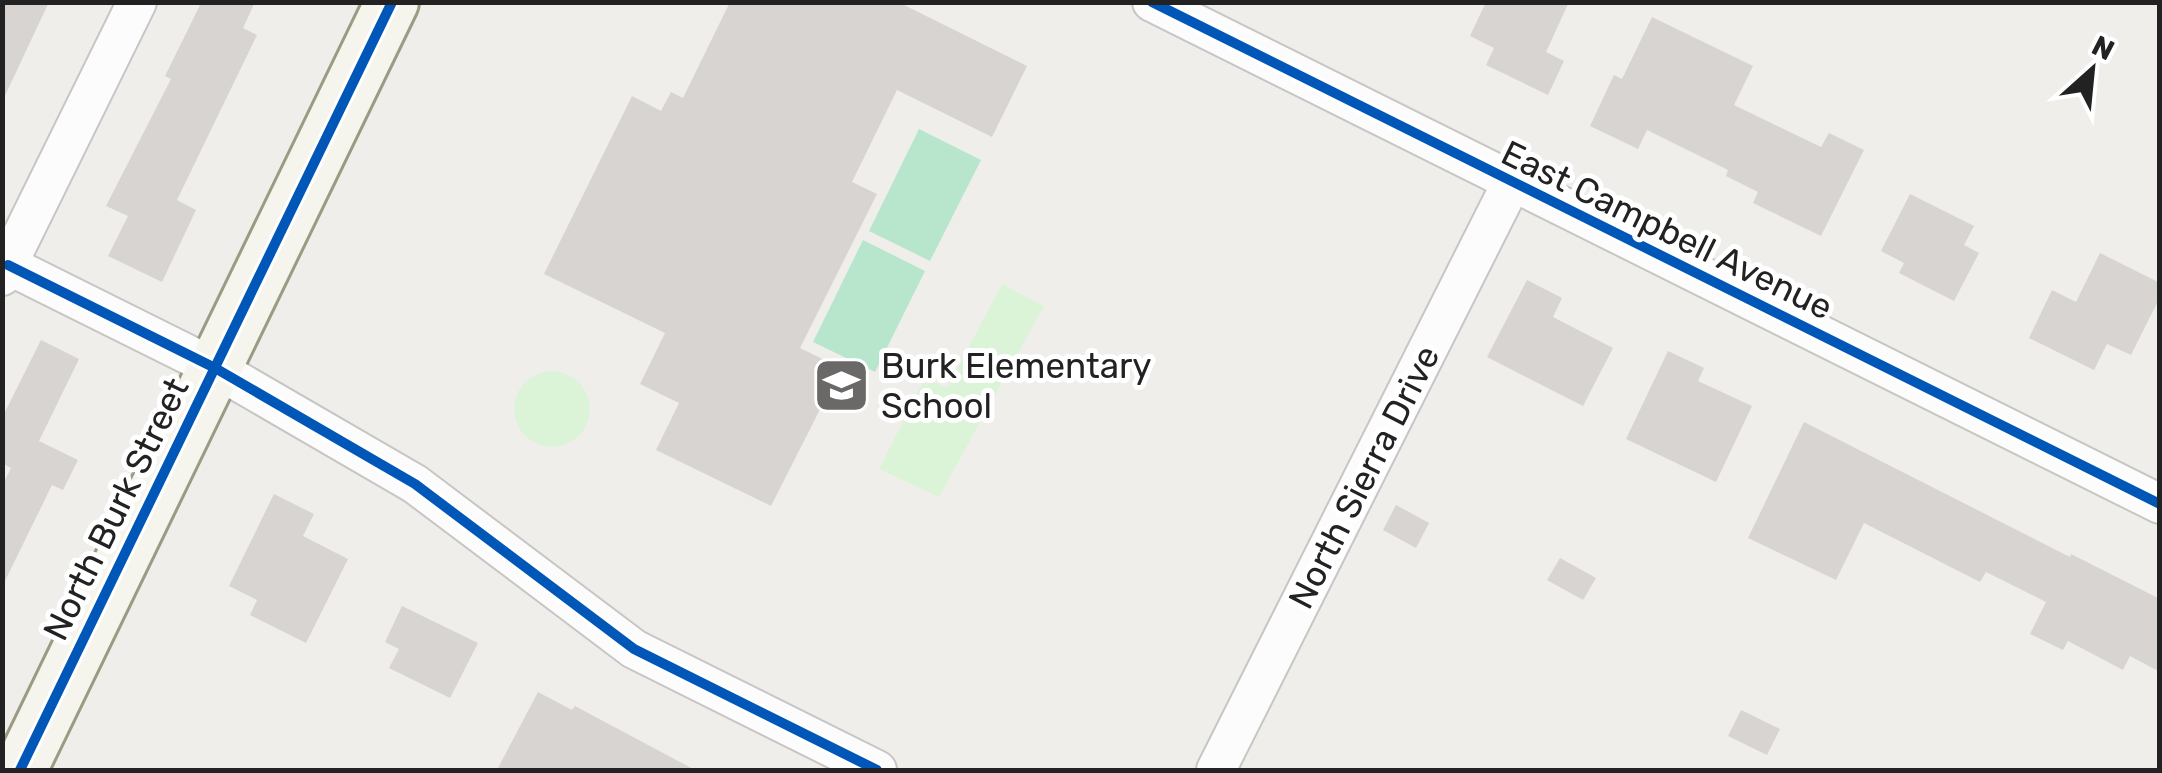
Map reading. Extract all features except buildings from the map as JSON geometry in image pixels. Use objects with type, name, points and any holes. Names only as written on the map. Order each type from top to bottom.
[{"type":"street","points":[[137,2],[5,270],[215,368],[414,484],[634,648],[877,770]]},
{"type":"street","name":"North Burk Street","points":[[20,770],[392,2]]},
{"type":"street","name":"East Campbell Avenue","points":[[1152,2],[2160,504]]},
{"type":"street","name":"North Sierra Drive","points":[[1216,770],[1511,184]]},
{"type":"green space","points":[[919,129],[981,160],[930,261],[869,231]]},
{"type":"green space","points":[[863,240],[925,271],[875,372],[813,342]]},
{"type":"green space","points":[[1002,284],[1044,306],[939,497],[879,469],[925,378],[947,388]]},
{"type":"green space","points":[[552,371],[579,382],[590,409],[579,436],[552,447],[525,436],[514,409],[525,382]]},
{"type":"cycle path","points":[[20,770],[392,2]]},
{"type":"cycle path","points":[[1152,2],[2160,504]]},
{"type":"cycle path","points":[[8,265],[215,368],[415,484],[634,649],[877,770]]},
{"type":"place","name":"Burk Elementary School","points":[[842,386]]}]
